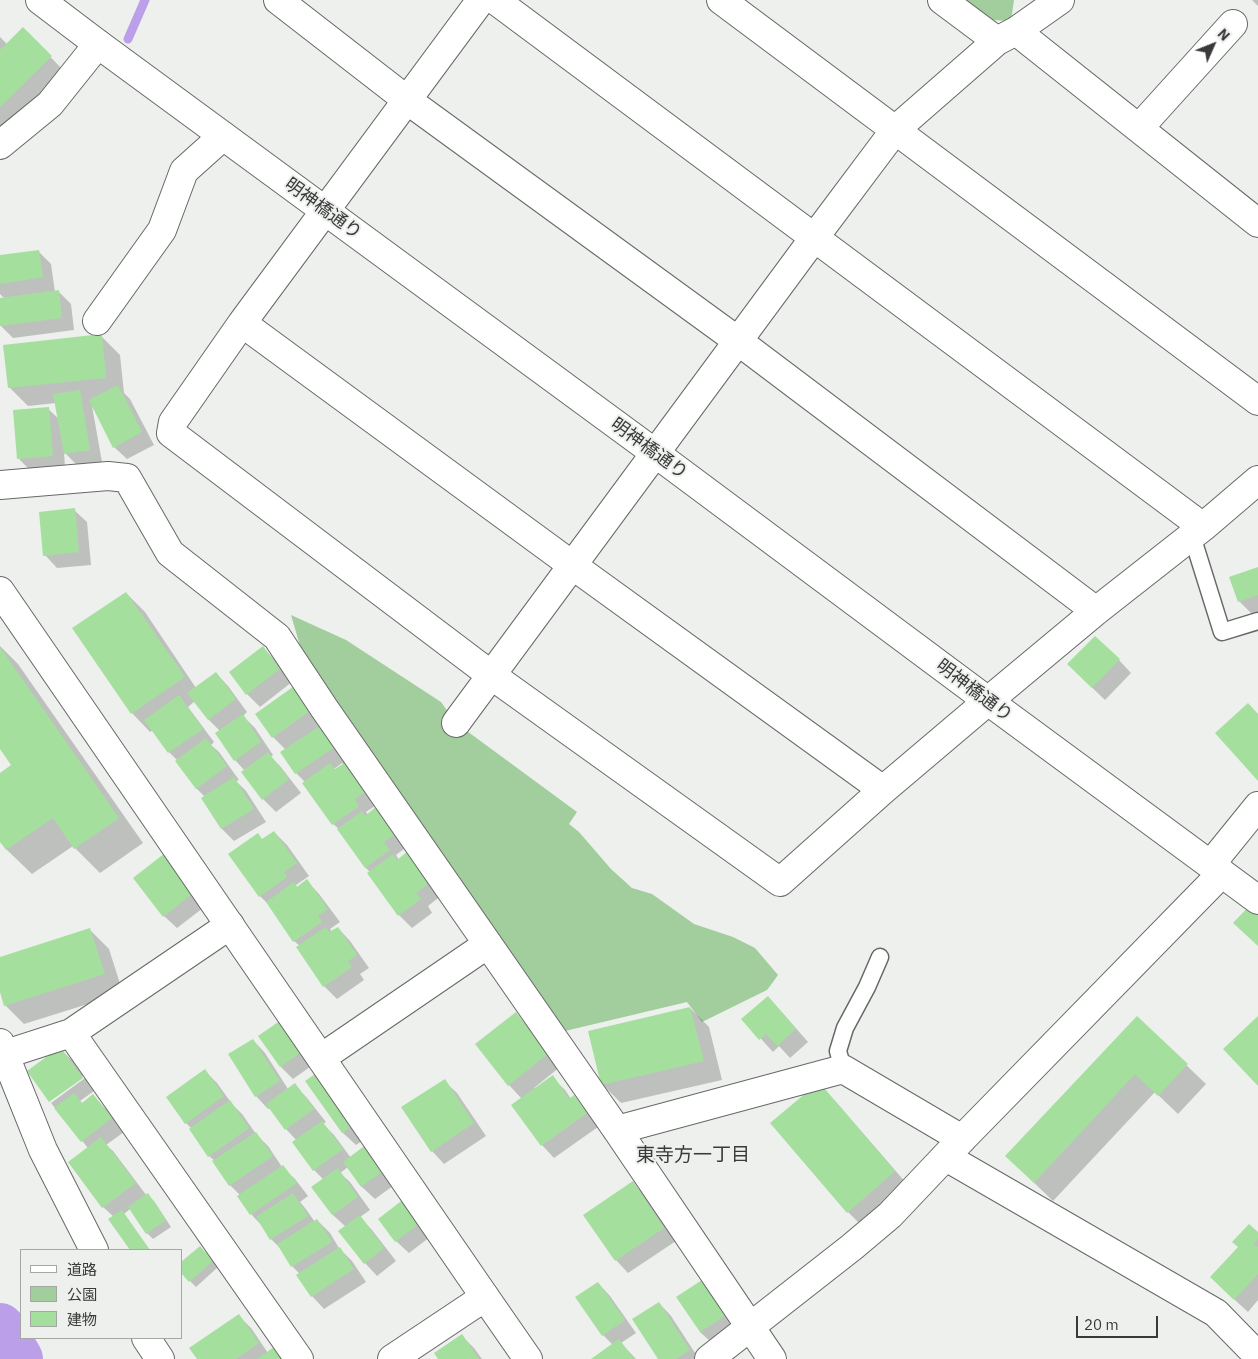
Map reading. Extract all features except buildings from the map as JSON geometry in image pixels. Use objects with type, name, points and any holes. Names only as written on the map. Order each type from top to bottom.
[{"type":"street","name":"明神橋通り","points":[[40,0],[1258,900]]},
{"type":"street","points":[[278,0],[407,100],[738,341],[1096,611]]},
{"type":"street","points":[[481,0],[242,323],[173,422],[170,433],[491,675],[780,882],[883,790],[988,701],[1258,480]]},
{"type":"street","points":[[495,0],[814,238],[1197,531]]},
{"type":"street","points":[[721,0],[1258,401]]},
{"type":"street","points":[[942,0],[1019,22],[1139,128],[1258,223]]},
{"type":"street","points":[[456,723],[895,130],[1019,22],[1060,0]]},
{"type":"street","points":[[1139,128],[1233,24]]},
{"type":"street","points":[[0,144],[50,104],[98,44]]},
{"type":"street","points":[[96,321],[162,230],[184,171],[223,136]]},
{"type":"street","points":[[242,323],[883,790]]},
{"type":"street","points":[[0,485],[108,476],[127,478],[170,554],[277,637],[324,708],[617,1130],[772,1359]]},
{"type":"street","points":[[0,591],[528,1359]]},
{"type":"street","points":[[709,1359],[890,1215],[1216,869],[1258,806]]},
{"type":"street","points":[[93,1249],[43,1150],[1,1051],[70,1033],[230,925]]},
{"type":"street","points":[[321,1058],[488,944]]},
{"type":"street","points":[[70,1033],[299,1359]]},
{"type":"street","points":[[617,1130],[843,1069],[954,1148],[1216,1313],[1258,1356]]},
{"type":"street","points":[[392,1359],[485,1297]]},
{"type":"street","points":[[147,1339],[160,1359]]},
{"type":"lane","points":[[1197,531],[1222,632],[1258,621]]},
{"type":"lane","points":[[843,1069],[838,1051],[845,1028],[867,987],[880,956]]},
{"type":"green space","points":[[956,0],[1014,0],[1011,21],[991,20]]},
{"type":"green space","points":[[291,615],[346,640],[441,702],[456,723],[577,812],[569,824],[579,832],[611,869],[632,888],[652,894],[694,924],[733,937],[755,948],[778,975],[767,990],[702,1022],[687,1002],[565,1031],[303,656]]},
{"type":"waterway","points":[[128,39],[145,0]]},
{"type":"waterway","points":[[0,1328],[18,1359]]},
{"type":"district","name":"東寺方一丁目","points":[[693,1156]]}]
